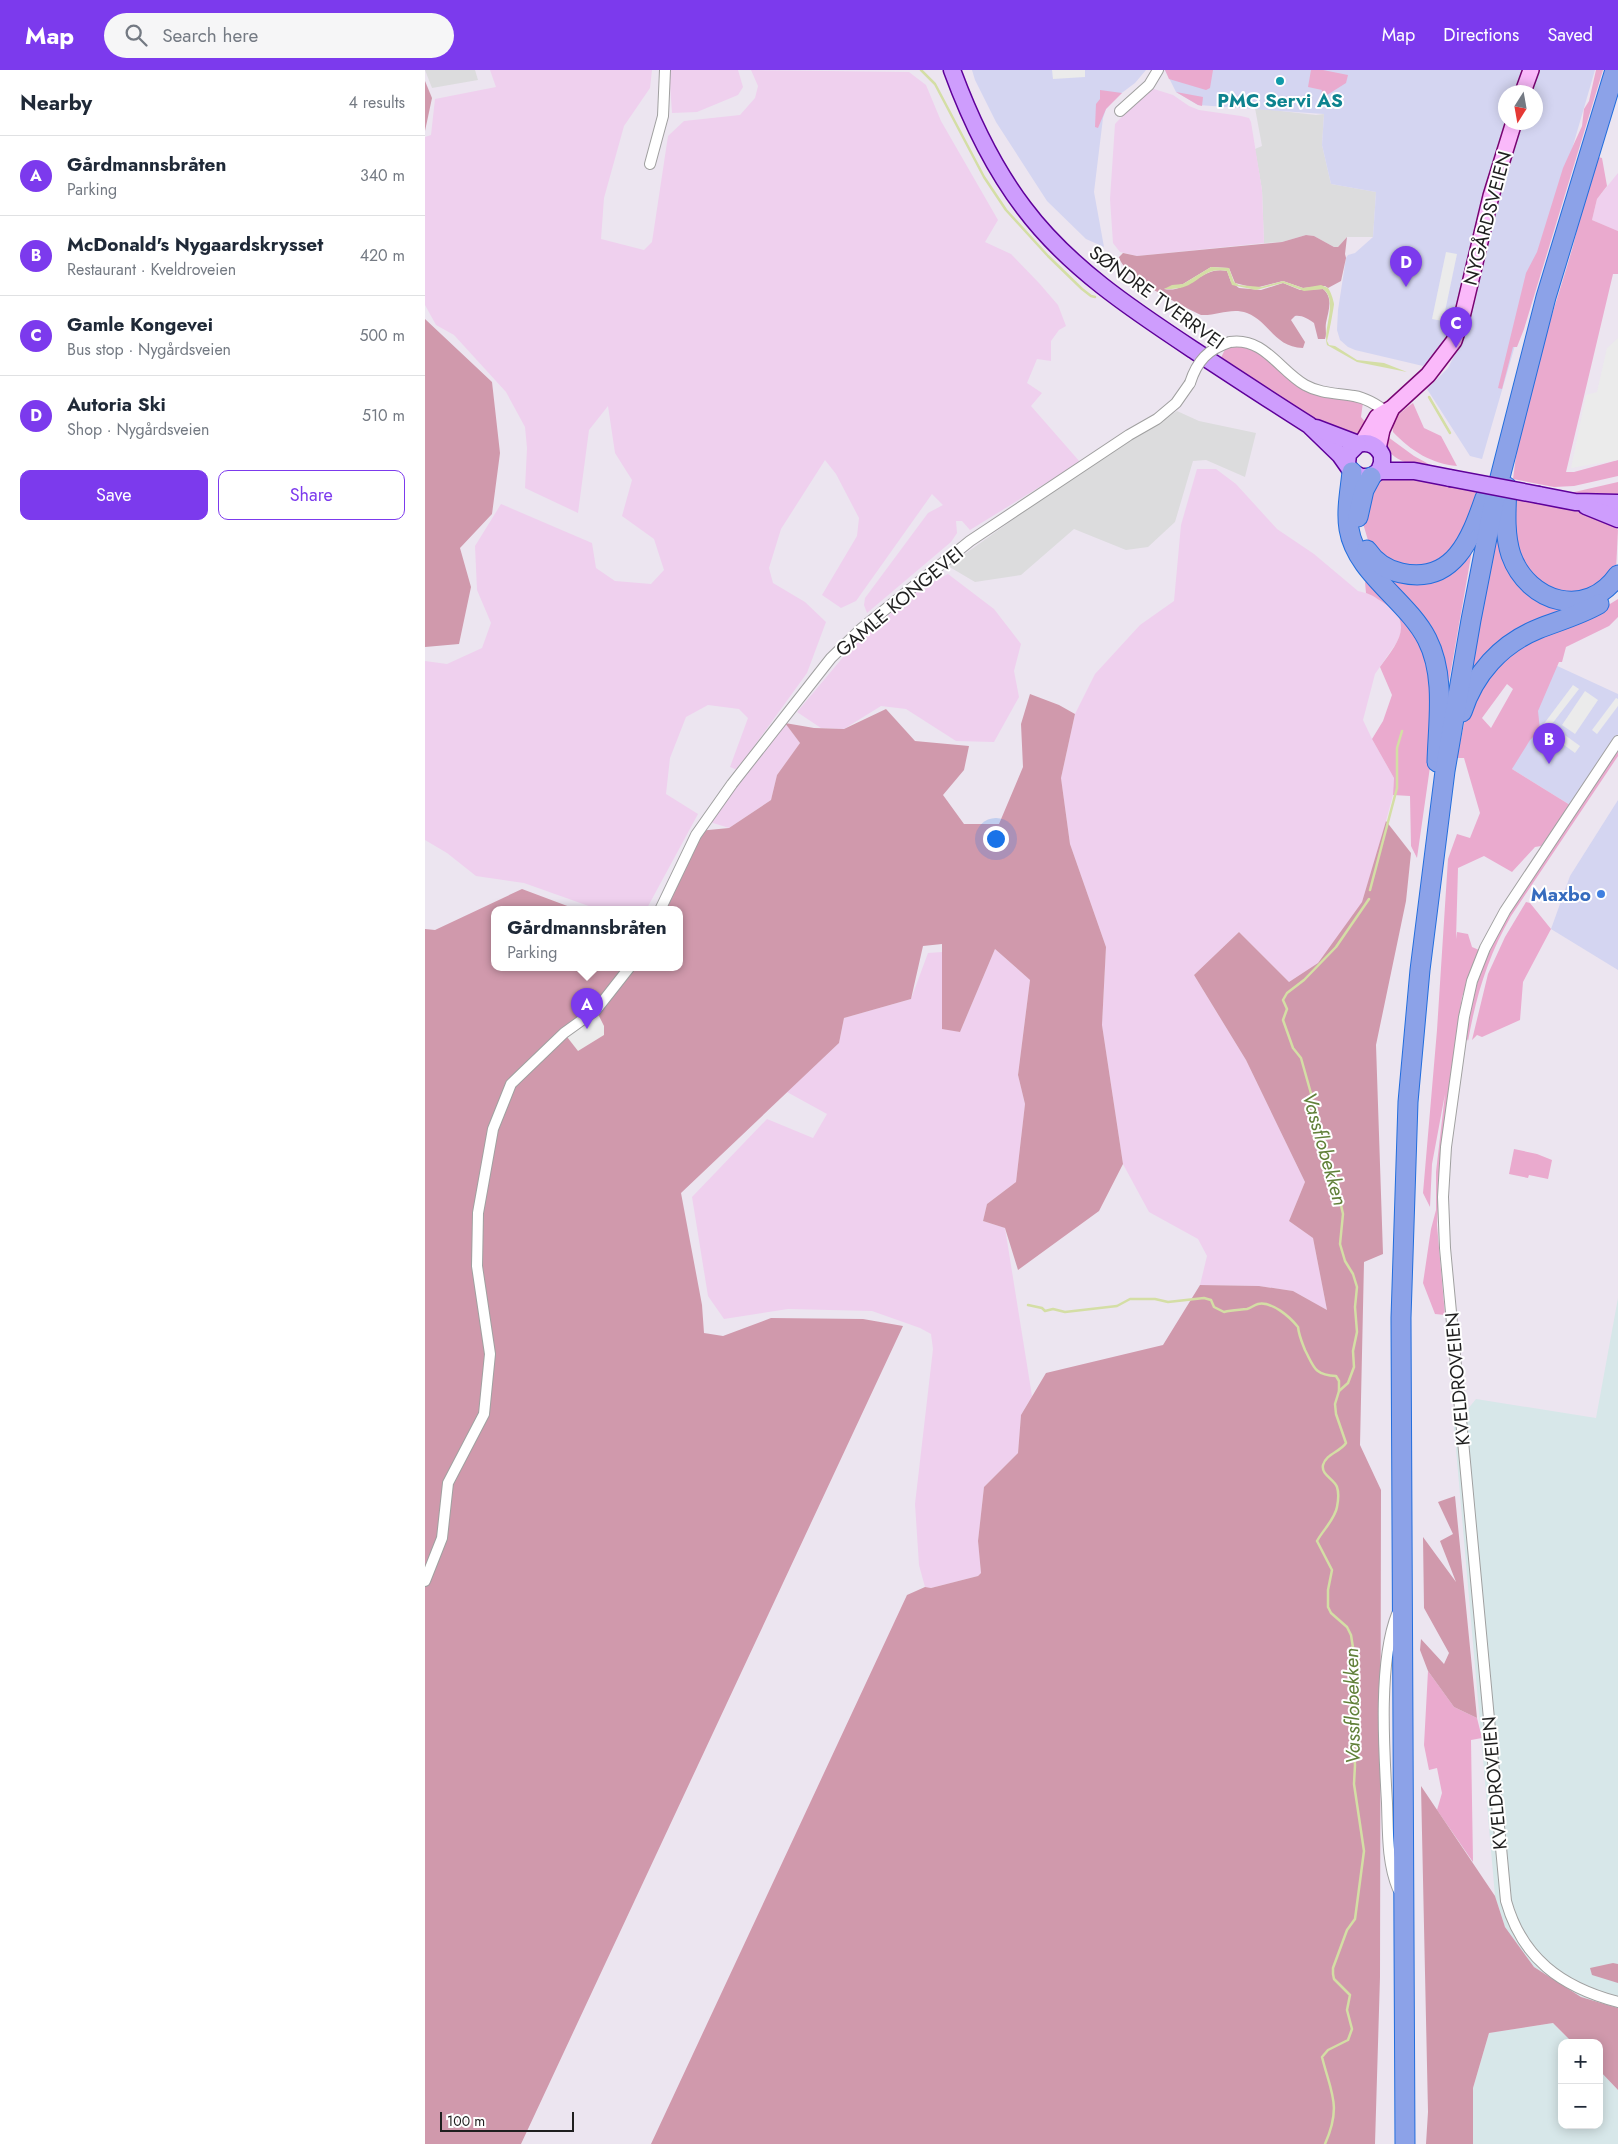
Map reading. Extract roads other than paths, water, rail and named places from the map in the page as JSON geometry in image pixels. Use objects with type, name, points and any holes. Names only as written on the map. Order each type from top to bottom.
[{"type":"highway","points":[[1398,2144],[1399,1889],[1394,1393],[1399,1173],[1413,967],[1435,795],[1465,619],[1498,459],[1550,261],[1608,70]]},
{"type":"highway","points":[[1405,2144],[1406,2013],[1401,1421],[1402,1239],[1408,1102],[1417,997],[1445,771],[1483,555],[1546,297],[1615,70]]},
{"type":"highway","points":[[1524,384],[1508,475],[1506,509],[1507,535],[1511,556],[1520,573],[1532,587],[1544,596],[1557,601],[1576,602],[1590,598],[1602,592],[1618,575]]},
{"type":"highway","points":[[1375,474],[1359,504],[1357,520],[1363,543],[1369,553],[1381,565],[1395,572],[1409,575],[1424,575],[1438,571],[1449,564],[1466,545],[1474,530],[1498,459]]},
{"type":"highway","points":[[1350,468],[1348,520],[1353,544],[1368,568],[1417,622],[1435,659],[1439,682],[1439,706],[1435,795]]},
{"type":"highway","points":[[1445,771],[1464,706],[1485,667],[1515,640],[1595,607],[1618,589]]},
{"type":"main road","name":"SØNDRE TVERRVEI","points":[[952,70],[975,125],[999,172],[1025,209],[1055,244],[1091,277],[1130,307],[1309,425]]},
{"type":"main road","points":[[1309,425],[1360,443],[1374,445],[1380,452],[1414,471]]},
{"type":"main road","points":[[1309,425],[1361,478],[1375,474],[1414,471],[1575,502],[1618,503]]},
{"type":"main road","points":[[1350,468],[1350,450],[1360,443]]},
{"type":"main road","points":[[1375,474],[1383,463],[1380,452]]},
{"type":"main road","points":[[1575,502],[1618,519]]},
{"type":"street","points":[[649,164],[663,116],[665,70]]},
{"type":"street","points":[[1120,111],[1149,85],[1157,70]]},
{"type":"street","points":[[1526,85],[1531,70]]},
{"type":"street","name":"NYGÅRDSVEIEN","points":[[1360,443],[1372,424],[1428,375],[1454,341],[1462,317],[1495,179],[1510,130]]},
{"type":"street","name":"GAMLE KONGEVEI","points":[[662,906],[696,835],[732,784],[837,652],[861,629],[970,540],[1112,446],[1157,419],[1176,403],[1190,383],[1196,368],[1205,355],[1219,346],[1230,342],[1248,342],[1258,346],[1291,374],[1319,391],[1355,396],[1388,411]]},
{"type":"street","points":[[1380,452],[1382,430],[1388,411]]},
{"type":"street","name":"KVELDROVEIEN","points":[[1618,741],[1505,911],[1479,963],[1467,1000],[1457,1056],[1446,1147],[1443,1197],[1445,1248],[1458,1396],[1506,1901],[1521,1939],[1545,1966],[1571,1983],[1618,2002]]},
{"type":"street","points":[[425,1581],[442,1538],[449,1483],[484,1414],[490,1354],[477,1266],[478,1213],[493,1129],[511,1084],[564,1033],[597,1010],[627,971]]},
{"type":"waterway","points":[[921,70],[935,84],[984,177],[1006,210],[1048,256],[1082,289],[1095,297]]},
{"type":"waterway","points":[[1429,397],[1450,433]]},
{"type":"waterway","name":"Vassflobekken","points":[[1370,890],[1397,788],[1397,748],[1402,731]]},
{"type":"waterway","name":"Vassflobekken","points":[[1325,2144],[1330,2131],[1334,2109],[1322,2057],[1328,2050],[1348,2040],[1352,2029],[1347,2010],[1350,1995],[1334,1979],[1333,1968],[1347,1930],[1355,1919],[1364,1851],[1354,1784],[1355,1765],[1352,1728],[1354,1705],[1351,1684],[1354,1654],[1351,1635],[1347,1627],[1331,1613],[1328,1607],[1328,1590],[1332,1570],[1317,1541],[1334,1516],[1337,1505],[1337,1487],[1324,1472],[1323,1465],[1327,1458],[1346,1443],[1336,1414],[1335,1404],[1339,1391],[1348,1383],[1354,1367],[1353,1351],[1357,1332],[1355,1307],[1357,1287],[1353,1274],[1345,1261],[1340,1244],[1343,1214],[1335,1179],[1321,1149],[1313,1116],[1312,1097],[1301,1058],[1293,1048],[1283,1020],[1287,1009],[1283,1000],[1287,993],[1304,980],[1336,947],[1369,899]]},
{"type":"waterway","points":[[1028,1305],[1042,1308],[1045,1311],[1053,1309],[1065,1312],[1117,1306],[1130,1299],[1155,1299],[1168,1302],[1204,1298],[1211,1300],[1214,1307],[1224,1312],[1247,1309],[1258,1304],[1269,1305],[1286,1315],[1298,1327],[1305,1350],[1313,1365],[1323,1374],[1336,1376],[1339,1381],[1339,1391]]},
{"type":"place","name":"PMC Servi AS","points":[[1280,81]]},
{"type":"place","name":"Autoria Ski","points":[[1406,287]]},
{"type":"place","name":"Gamle Kongevei","points":[[1456,348]]},
{"type":"place","name":"McDonald's Nygaardskrysset","points":[[1549,764]]},
{"type":"place","name":"Maxbo","points":[[1601,894]]},
{"type":"place","name":"Gårdmannsbråten","points":[[587,1029]]}]
